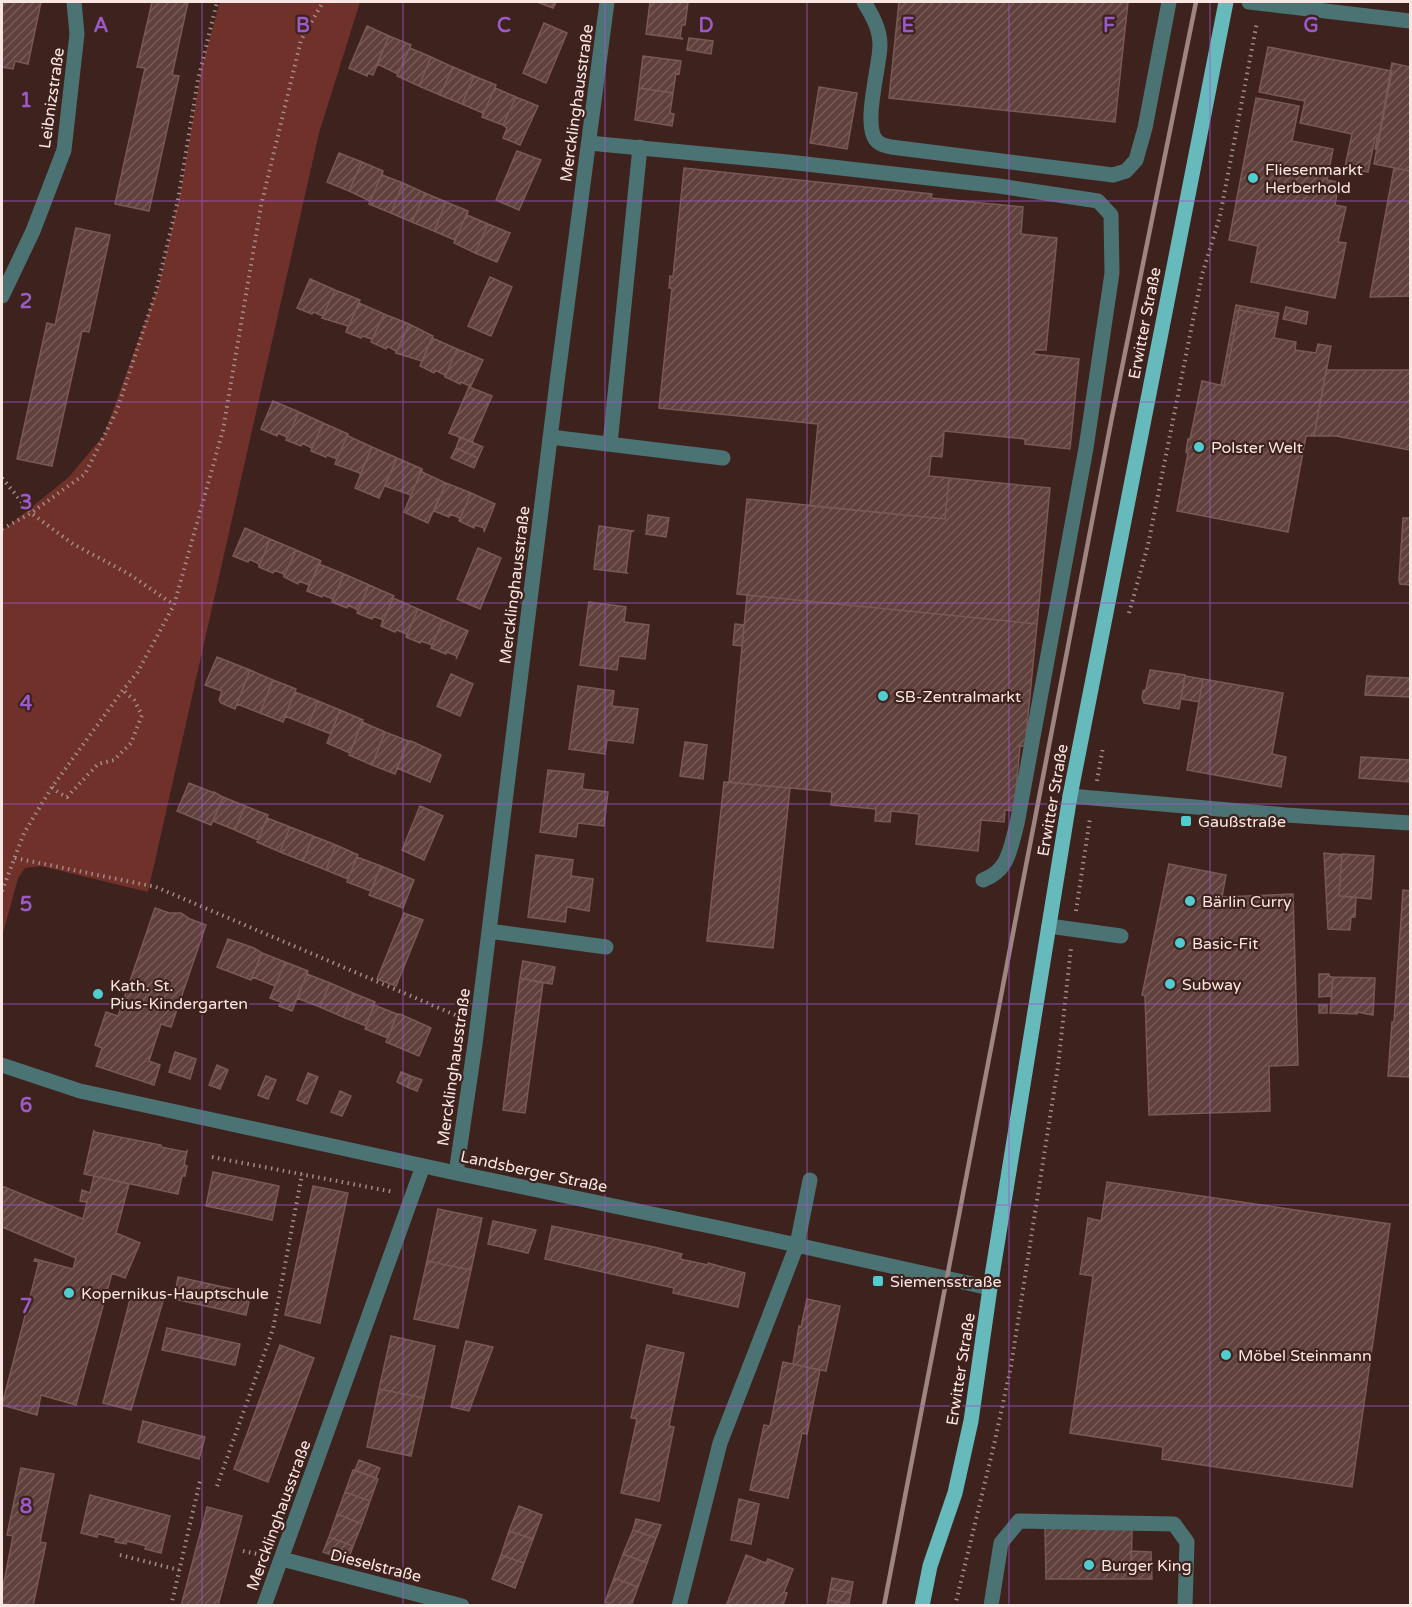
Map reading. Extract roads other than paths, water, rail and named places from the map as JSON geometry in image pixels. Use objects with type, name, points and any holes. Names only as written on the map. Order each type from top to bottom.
[{"type":"main road","name":"Erwitter Straße","points":[[922,1605],[930,1566],[955,1493],[972,1421],[990,1288],[1070,796],[1226,2]]},
{"type":"street","name":"Leibnizstraße","points":[[2,296],[33,231],[64,150],[78,34],[74,2]]},
{"type":"street","name":"Mercklinghausstraße","points":[[456,1173],[608,2]]},
{"type":"street","points":[[864,2],[874,18],[880,42],[879,67],[870,120],[871,132],[878,142],[891,147],[1113,175],[1126,171],[1136,160],[1145,128],[1169,2]]},
{"type":"street","points":[[1249,2],[1410,21]]},
{"type":"street","points":[[589,142],[999,186],[1098,201],[1111,215],[1112,273],[1086,448],[1017,824],[1002,869],[983,880]]},
{"type":"street","points":[[610,444],[640,147]]},
{"type":"street","points":[[550,437],[723,458]]},
{"type":"street","points":[[1070,796],[1286,815],[1410,823]]},
{"type":"street","points":[[1049,926],[1121,936]]},
{"type":"street","points":[[489,932],[606,947]]},
{"type":"street","name":"Landsberger Straße","points":[[2,1065],[80,1090],[990,1288]]},
{"type":"street","name":"Mercklinghausstraße","points":[[264,1605],[423,1166]]},
{"type":"street","points":[[679,1605],[720,1443],[797,1245],[810,1180]]},
{"type":"street","points":[[991,1605],[1001,1543],[1019,1521],[1174,1524],[1187,1542],[1185,1605]]},
{"type":"street","name":"Dieselstraße","points":[[282,1559],[462,1605]]},
{"type":"railway","points":[[884,1606],[1112,417],[1196,2]]},
{"type":"place","name":"Fliesenmarkt Herberhold","points":[[1253,178]]},
{"type":"place","name":"Polster Welt","points":[[1199,447]]},
{"type":"place","name":"SB-Zentralmarkt","points":[[883,696]]},
{"type":"place","name":"Gaußstraße","points":[[1186,821]]},
{"type":"place","name":"Bärlin Curry","points":[[1190,901]]},
{"type":"place","name":"Basic-Fit","points":[[1180,943]]},
{"type":"place","name":"Subway","points":[[1170,984]]},
{"type":"place","name":"Kath. St. Pius-Kindergarten","points":[[98,994]]},
{"type":"place","name":"Siemensstraße","points":[[878,1281]]},
{"type":"place","name":"Kopernikus-Hauptschule","points":[[69,1293]]},
{"type":"place","name":"Möbel Steinmann","points":[[1226,1355]]},
{"type":"place","name":"Burger King","points":[[1089,1565]]}]
